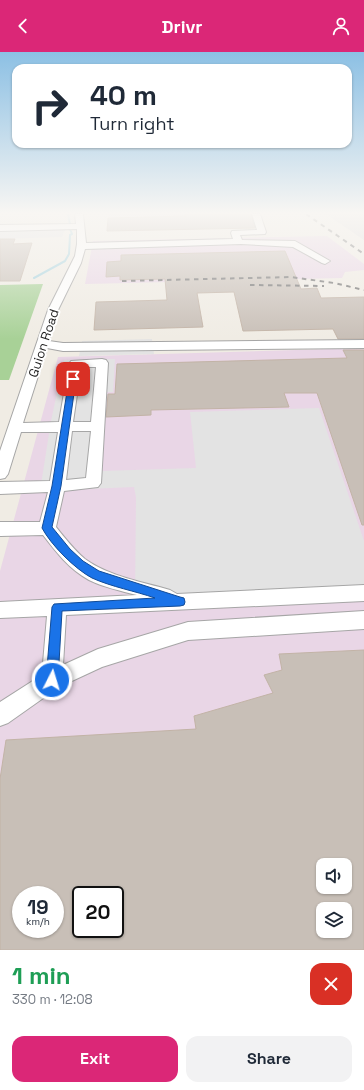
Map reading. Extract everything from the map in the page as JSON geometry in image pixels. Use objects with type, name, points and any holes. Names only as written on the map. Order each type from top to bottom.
[{"type":"street","name":"Guion Road","points":[[0,474],[4,450],[15,428],[56,301],[77,262],[79,256]]},
{"type":"street","points":[[315,256],[324,261]]},
{"type":"street","points":[[42,344],[63,347],[364,344]]},
{"type":"street","points":[[0,488],[56,486],[93,483],[102,363],[75,364],[56,486],[47,528]]},
{"type":"street","points":[[15,428],[98,426]]},
{"type":"street","points":[[0,529],[47,528]]},
{"type":"street","points":[[47,528],[66,552],[79,564],[96,575],[180,602]]},
{"type":"street","points":[[0,610],[364,593]]},
{"type":"street","points":[[52,680],[57,607]]},
{"type":"street","points":[[0,715],[52,680],[98,658],[188,631],[364,620]]},
{"type":"shaded area","points":[[90,256],[353,256],[364,264],[364,270],[345,272],[342,278],[85,284]]},
{"type":"shaded area","points":[[152,339],[154,354],[79,356],[82,341]]},
{"type":"shaded area","points":[[364,348],[364,950],[0,950],[0,571],[58,357]]},
{"type":"shaded area","points":[[115,359],[113,392],[105,392],[102,424],[105,424],[102,471],[196,468],[190,412],[319,408],[364,541],[364,587],[135,598],[136,497],[134,487],[40,491],[51,421],[64,360]]},
{"type":"green space","points":[[43,284],[9,380],[0,380],[0,285]]},
{"type":"building","points":[[0,256],[28,256],[20,281],[0,281]]},
{"type":"building","points":[[121,256],[287,256],[301,289],[317,288],[321,298],[364,297],[364,339],[338,339],[333,329],[243,331],[234,292],[197,293],[203,327],[94,330],[96,302],[167,300],[165,279],[120,280],[120,276],[106,277],[107,262],[121,261]]},
{"type":"building","points":[[343,350],[364,350],[364,525],[362,525],[317,393],[284,393],[289,407],[151,410],[151,415],[106,417],[108,394],[115,394],[117,364],[347,358]]},
{"type":"building","points":[[364,650],[364,950],[0,950],[0,779],[6,740],[196,729],[194,716],[273,693],[264,675],[282,670],[279,654]]},
{"type":"waterway","points":[[34,278],[65,261],[68,256]]},
{"type":"railway","points":[[122,281],[291,277],[334,283],[364,290]]},
{"type":"railway","points":[[250,285],[324,286]]},
{"type":"route","points":[[52,680],[57,607],[180,602],[96,575],[79,564],[66,552],[54,539],[47,528],[56,486],[73,379]]}]
